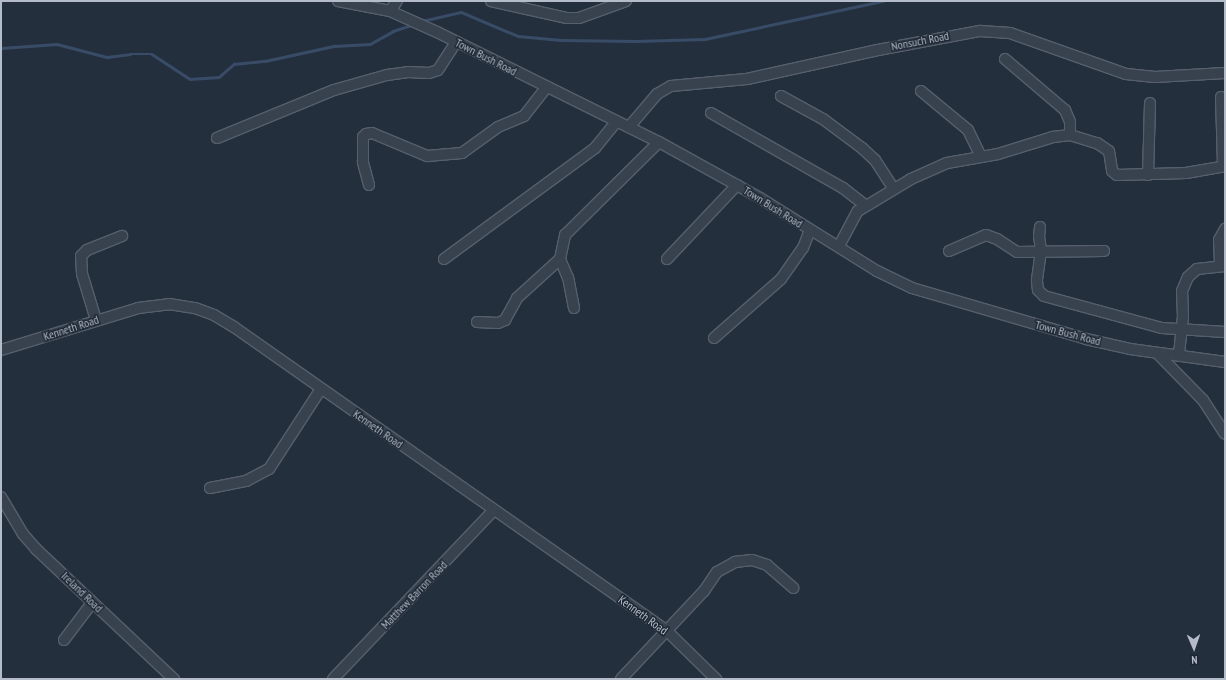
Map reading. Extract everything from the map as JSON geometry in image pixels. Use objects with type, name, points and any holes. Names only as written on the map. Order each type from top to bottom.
[{"type":"street","name":"Town Bush Road","points":[[338,1],[390,11],[437,32],[616,122],[629,127],[737,185],[810,230],[840,246],[877,271],[926,293],[1086,339],[1157,353],[1180,354],[1225,362]]},
{"type":"street","points":[[390,11],[397,1]]},
{"type":"street","points":[[491,1],[567,18],[579,18],[626,1]]},
{"type":"street","name":"Nonsuch Road","points":[[629,127],[657,94],[671,86],[747,78],[878,50],[980,31],[1010,33],[1126,74],[1155,77],[1225,73]]},
{"type":"street","points":[[217,138],[334,90],[387,75],[408,72],[429,74],[438,70],[456,42]]},
{"type":"street","points":[[1005,59],[1065,110],[1070,135]]},
{"type":"street","points":[[369,185],[363,162],[363,137],[366,134],[372,133],[427,156],[462,153],[498,127],[524,116],[547,87]]},
{"type":"street","points":[[921,91],[968,130],[980,155]]},
{"type":"street","points":[[781,96],[823,119],[862,148],[875,160],[893,188]]},
{"type":"street","points":[[840,246],[858,211],[893,188],[947,163],[980,155],[998,154],[1053,137],[1070,135],[1097,143],[1109,151],[1112,171],[1117,175],[1186,173],[1224,165],[1221,97]]},
{"type":"street","points":[[1148,175],[1150,104]]},
{"type":"street","points":[[711,113],[843,188],[865,205]]},
{"type":"street","points":[[444,259],[594,148],[616,122]]},
{"type":"street","points":[[574,308],[568,278],[560,259],[565,235],[572,225],[659,142]]},
{"type":"street","points":[[667,259],[737,185]]},
{"type":"street","points":[[1040,227],[1039,236],[1041,251],[1037,281],[1038,290],[1044,296],[1138,323],[1182,330],[1225,332]]},
{"type":"street","points":[[1180,354],[1182,330],[1182,291],[1188,277],[1197,269],[1223,265],[1219,240],[1225,229]]},
{"type":"street","points":[[714,338],[781,279],[803,248],[810,230]]},
{"type":"street","points":[[96,320],[82,274],[81,256],[87,250],[122,236]]},
{"type":"street","points":[[949,251],[986,236],[997,239],[1017,252],[1104,251]]},
{"type":"street","points":[[477,322],[498,322],[505,320],[517,298],[560,259]]},
{"type":"street","name":"Kenneth Road","points":[[1,350],[138,308],[169,304],[195,308],[234,327],[667,631],[716,679]]},
{"type":"street","points":[[1157,353],[1203,400],[1225,434]]},
{"type":"street","points":[[210,488],[246,481],[269,469],[321,388]]},
{"type":"street","name":"Ireland Road","points":[[1,497],[23,534],[92,603],[174,679]]},
{"type":"street","name":"Matthew Barron Road","points":[[334,679],[494,510]]},
{"type":"street","points":[[621,679],[704,590],[717,572],[735,562],[752,560],[766,565],[793,588]]},
{"type":"street","points":[[64,640],[92,603]]},
{"type":"waterway","points":[[422,21],[461,12],[518,36],[561,40],[636,41],[705,39],[883,1]]},
{"type":"waterway","points":[[1,48],[57,44],[107,57],[130,54],[152,54],[190,79],[219,77],[234,64],[265,61],[334,46],[370,44],[393,31],[412,25]]}]
